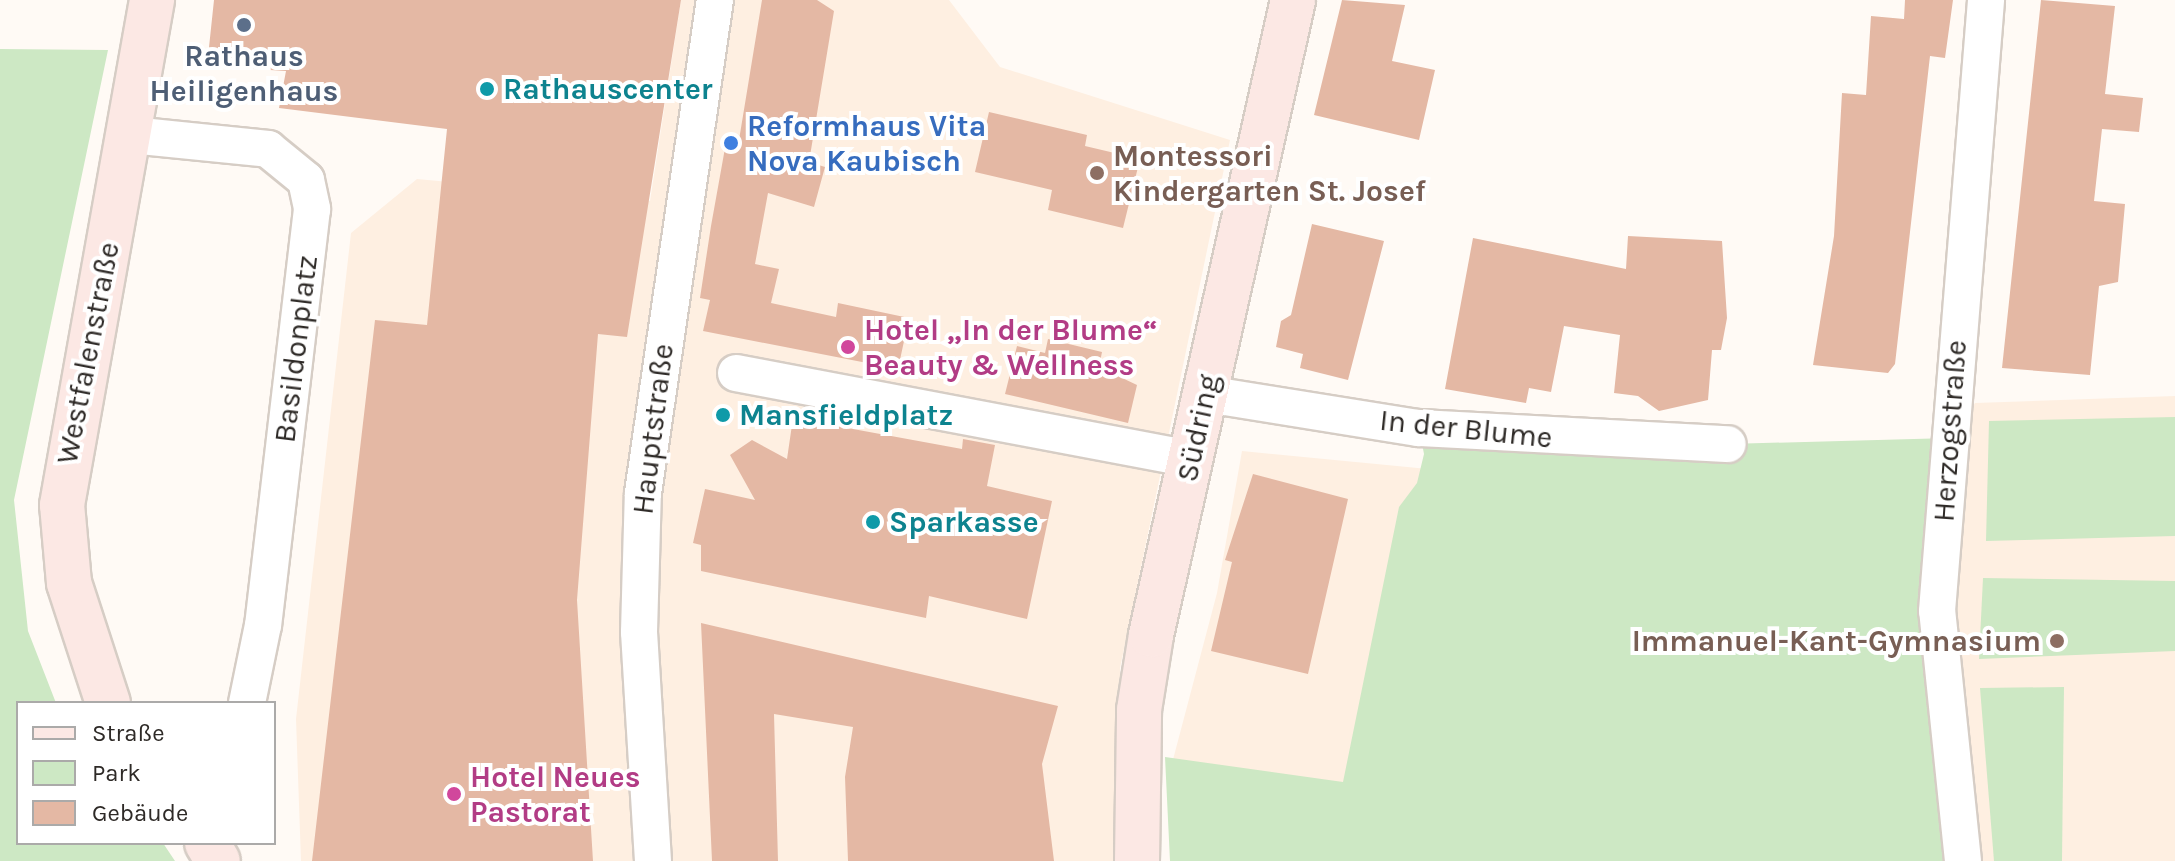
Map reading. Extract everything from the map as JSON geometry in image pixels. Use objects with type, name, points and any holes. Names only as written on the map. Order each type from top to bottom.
[{"type":"street","name":"Westfalenstraße","points":[[107,701],[69,583],[62,505],[131,135],[152,0]]},
{"type":"street","name":"Hauptstraße","points":[[653,861],[639,632],[643,493],[715,0]]},
{"type":"street","name":"Südring","points":[[1137,861],[1139,710],[1293,0]]},
{"type":"street","name":"Herzogstraße","points":[[1963,861],[1937,611],[1986,0]]},
{"type":"street","name":"Basildonplatz","points":[[131,135],[268,149],[306,180],[312,209],[247,701]]},
{"type":"street","points":[[736,373],[1193,459]]},
{"type":"street","name":"In der Blume","points":[[1206,394],[1419,428],[1728,444]]},
{"type":"shaded area","points":[[681,0],[949,0],[1000,67],[1230,140],[1120,668],[1120,861],[301,861],[296,719],[351,233],[417,179],[650,201]]},
{"type":"shaded area","name":"Immanuel-Kant-Gymnasium","points":[[2175,396],[2175,861],[1963,861],[1950,438],[1975,403]]},
{"type":"shaded area","points":[[1242,451],[1428,469],[1348,798],[1170,771],[1217,593]]},
{"type":"green space","points":[[0,49],[108,50],[14,500],[28,631],[55,701],[16,701],[16,845],[164,845],[175,861],[0,861]]},
{"type":"green space","points":[[2175,417],[2175,536],[1986,541],[1989,421]]},
{"type":"green space","points":[[1419,428],[1728,444],[1950,438],[1963,861],[1170,861],[1165,757],[1343,782],[1399,507],[1417,483],[1424,454]]},
{"type":"green space","points":[[1983,578],[2175,581],[2175,651],[1979,659]]},
{"type":"green space","points":[[2064,687],[2062,861],[1994,861],[1980,688]]},
{"type":"building","points":[[214,0],[681,0],[627,337],[598,334],[577,600],[593,861],[312,861],[375,320],[427,325],[447,129],[279,108],[286,71],[207,66]]},
{"type":"building","points":[[762,0],[817,0],[834,11],[809,162],[825,167],[814,207],[768,193],[755,264],[779,269],[771,303],[836,317],[838,303],[909,318],[898,369],[703,331],[710,300],[700,298],[711,226],[727,137],[739,140]]},
{"type":"building","points":[[1342,0],[1405,5],[1392,61],[1435,70],[1419,140],[1314,115]]},
{"type":"building","points":[[1905,0],[1953,0],[1945,58],[1930,56],[1895,364],[1888,373],[1813,365],[1834,236],[1842,93],[1866,95],[1871,16],[1904,19]]},
{"type":"building","points":[[2041,0],[2115,6],[2105,94],[2143,98],[2139,132],[2102,129],[2094,201],[2125,204],[2118,282],[2099,286],[2090,375],[2002,368]]},
{"type":"building","points":[[989,112],[1087,135],[1085,146],[1140,159],[1123,228],[1048,210],[1052,190],[975,172]]},
{"type":"building","points":[[1312,224],[1384,241],[1348,380],[1300,368],[1303,354],[1276,347],[1281,321],[1291,315]]},
{"type":"building","points":[[1628,236],[1722,241],[1727,318],[1721,350],[1712,350],[1708,400],[1659,411],[1638,396],[1614,393],[1620,335],[1564,326],[1551,392],[1529,388],[1526,403],[1445,389],[1473,238],[1626,269]]},
{"type":"building","points":[[1048,339],[1102,352],[1099,367],[1137,385],[1128,423],[1005,394],[1017,346],[1045,353]]},
{"type":"building","name":"Sparkasse","points":[[793,418],[962,449],[963,439],[995,445],[987,486],[1052,501],[1027,619],[929,596],[926,618],[701,571],[701,545],[693,543],[705,489],[755,500],[730,455],[752,440],[787,459]]},
{"type":"building","points":[[1253,474],[1348,499],[1308,674],[1211,651],[1232,562],[1225,560]]},
{"type":"building","points":[[701,623],[1058,706],[1042,764],[1054,861],[848,861],[845,777],[853,727],[774,714],[778,861],[712,861]]},
{"type":"place","name":"Rathaus Heiligenhaus","points":[[244,25]]},
{"type":"place","name":"Rathauscenter","points":[[487,89]]},
{"type":"place","name":"Reformhaus Vita Nova Kaubisch","points":[[731,143]]},
{"type":"place","name":"Montessori Kindergarten St. Josef","points":[[1097,173]]},
{"type":"place","name":"Hotel „In der Blume“ Beauty & Wellness","points":[[848,347]]},
{"type":"place","name":"Mansfieldplatz","points":[[723,415]]},
{"type":"place","name":"Sparkasse","points":[[873,522]]},
{"type":"place","name":"Immanuel-Kant-Gymnasium","points":[[2057,641]]},
{"type":"place","name":"Hotel Neues Pastorat","points":[[454,794]]}]
